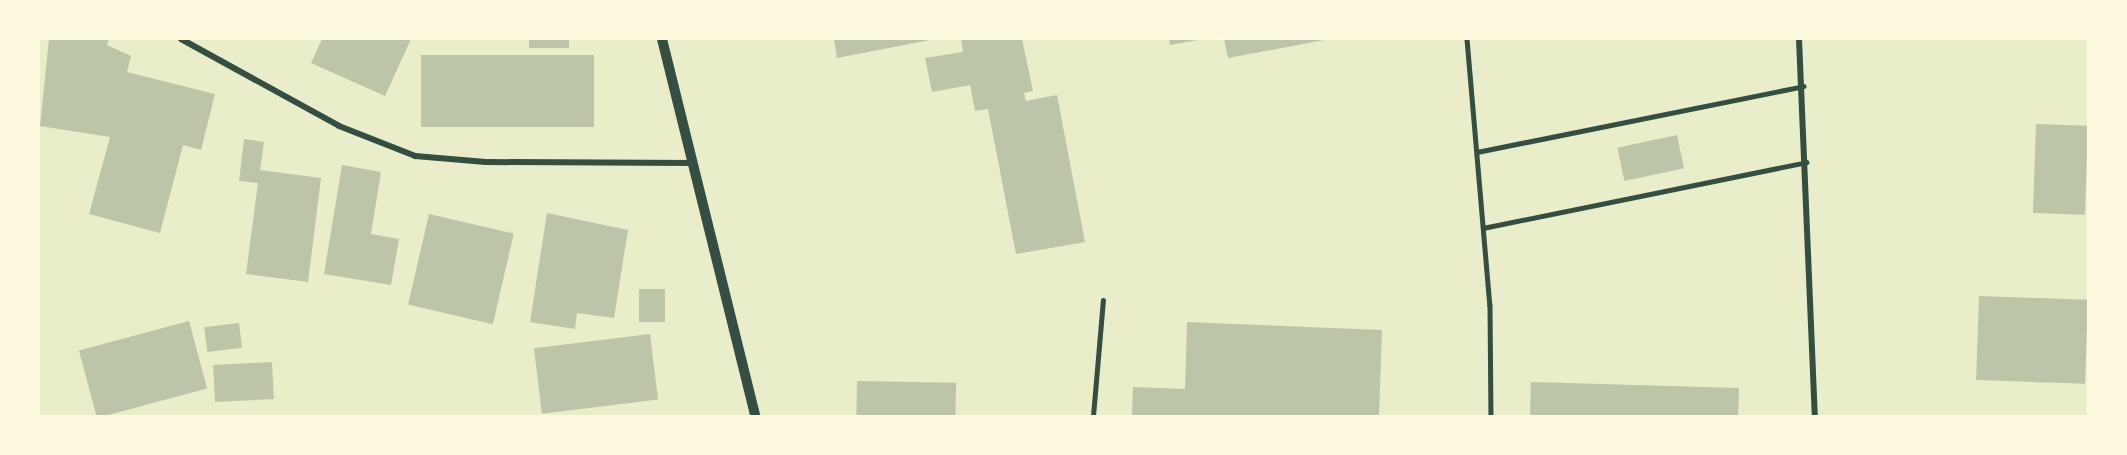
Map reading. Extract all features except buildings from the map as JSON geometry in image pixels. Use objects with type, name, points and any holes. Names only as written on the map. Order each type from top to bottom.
[{"type":"street","points":[[180,39],[339,126],[415,156],[486,162],[694,163]]},
{"type":"street","points":[[662,39],[755,416]]},
{"type":"street","points":[[1799,39],[1803,86],[1815,416]]},
{"type":"lane","points":[[1467,39],[1484,228],[1491,416]]},
{"type":"lane","points":[[1477,152],[1803,86]]},
{"type":"lane","points":[[1484,228],[1806,162]]},
{"type":"lane","points":[[1093,416],[1103,300]]}]
